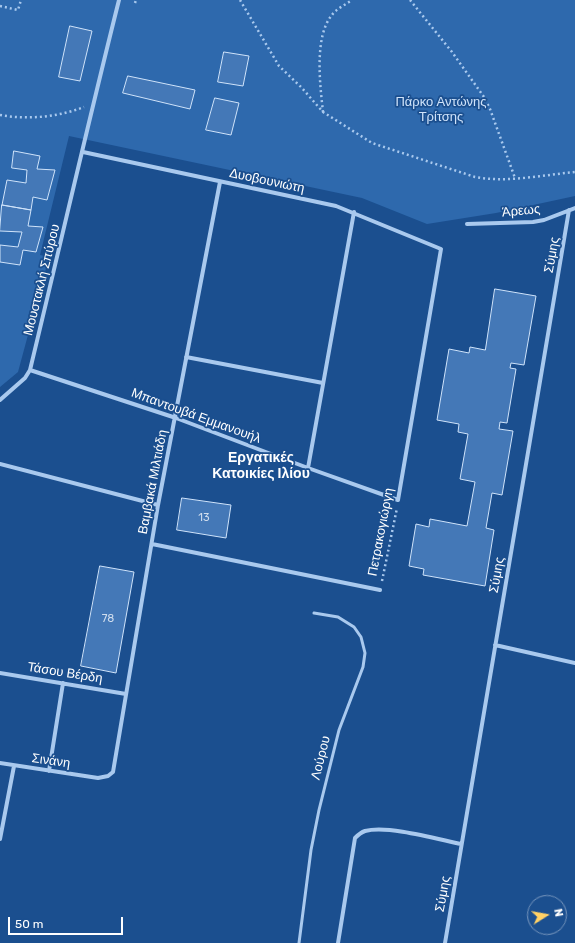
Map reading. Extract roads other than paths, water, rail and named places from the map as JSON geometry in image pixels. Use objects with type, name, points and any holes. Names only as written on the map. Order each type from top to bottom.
[{"type":"street","name":"Μουστακλή Σπύρου","points":[[0,400],[25,378],[30,370],[119,0]]},
{"type":"street","name":"Δυοβουνιώτη","points":[[83,152],[336,206],[354,212],[441,249]]},
{"type":"street","name":"Βαμβακά Μιλτιάδη","points":[[98,778],[108,776],[112,772],[158,505],[176,418],[220,182]]},
{"type":"street","name":"Άρεως","points":[[467,224],[533,222],[544,220],[575,208]]},
{"type":"street","name":"Σύμης","points":[[444,943],[570,210]]},
{"type":"street","points":[[308,468],[354,212]]},
{"type":"street","name":"Πετρακογιώργη","points":[[398,500],[441,249]]},
{"type":"street","points":[[186,358],[323,383]]},
{"type":"street","name":"Μπαντουβά Εμμανουήλ","points":[[30,370],[176,418],[398,500]]},
{"type":"street","points":[[0,464],[158,505]]},
{"type":"street","name":"Πετρακογιώργη","points":[[152,544],[380,590]]},
{"type":"street","points":[[495,645],[575,663]]},
{"type":"street","name":"Τάσου Βέρδη","points":[[0,673],[126,694]]},
{"type":"street","points":[[48,771],[63,683]]},
{"type":"street","name":"Σινάνη","points":[[0,763],[98,778]]},
{"type":"street","points":[[0,839],[14,766]]},
{"type":"street","points":[[338,943],[355,838],[364,831],[382,829],[461,844]]},
{"type":"lane","name":"Λούρου","points":[[298,943],[311,850],[319,810],[339,730],[362,667],[365,653],[361,637],[354,627],[338,617],[314,613]]},
{"type":"district","name":"Εργατικές Κατοικίες Ιλίου","points":[[261,466]]},
{"type":"park label","name":"Πάρκο Αντώνης Τρίτσης","points":[[441,110]]}]
